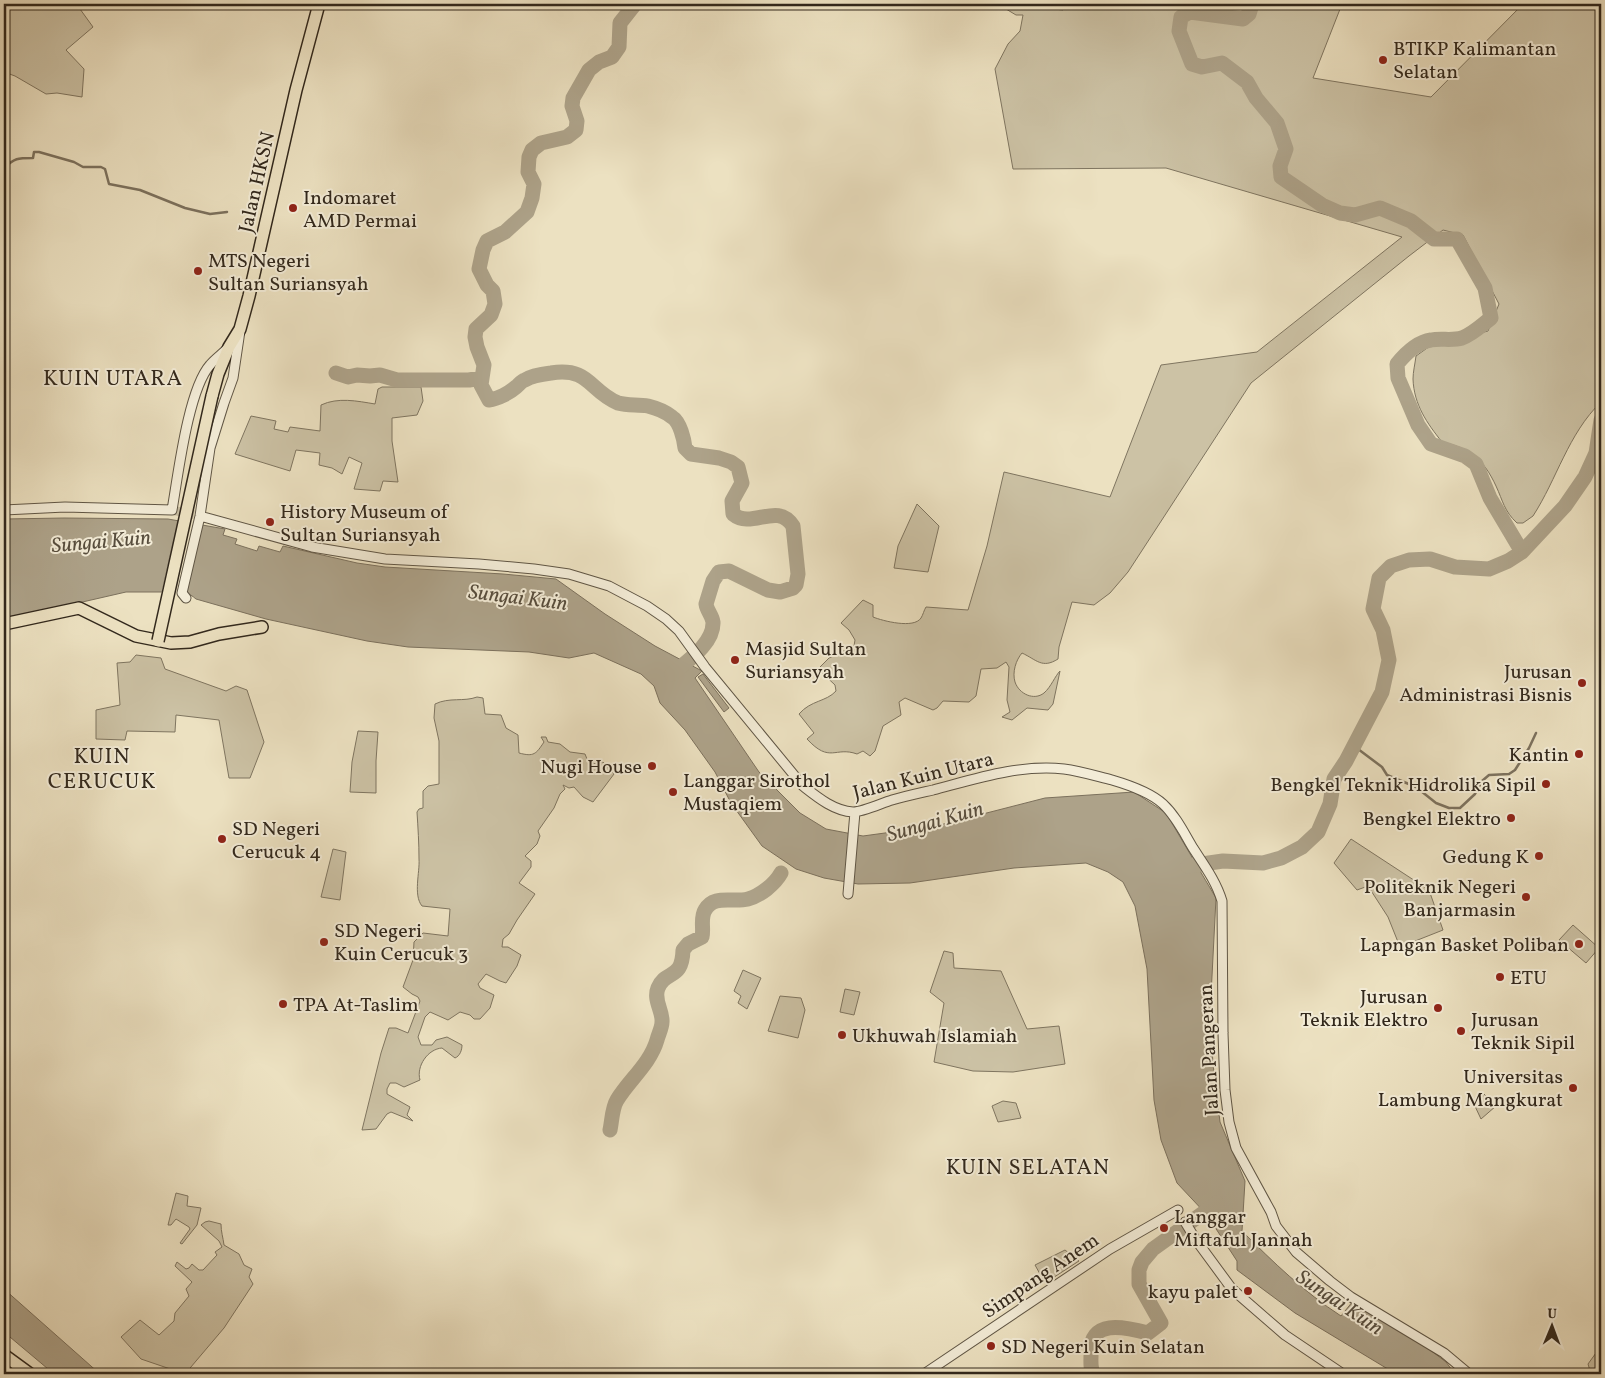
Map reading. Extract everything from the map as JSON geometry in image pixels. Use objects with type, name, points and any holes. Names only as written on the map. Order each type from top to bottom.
[{"type":"main road","name":"Jalan HKSN","points":[[240,329],[296,90],[319,4]]},
{"type":"main road","points":[[158,641],[212,396],[218,374],[229,348],[240,329]]},
{"type":"main road","points":[[4,624],[79,608],[136,636],[171,643],[190,642],[219,634],[262,627]]},
{"type":"main road","points":[[4,1355],[30,1374]]},
{"type":"street","name":"Jalan HKSN","points":[[184,595],[200,518],[210,448],[234,378],[240,329]]},
{"type":"street","points":[[4,510],[65,507],[172,510],[196,392],[209,366],[229,348]]},
{"type":"street","name":"Jalan Kuin Utara","points":[[200,518],[290,542],[386,559],[500,565],[569,574],[609,586],[647,606],[666,619],[687,640],[705,667],[803,786],[816,797],[835,808],[855,816],[894,800],[1007,772],[1050,768],[1082,772],[1123,783],[1153,796],[1164,805],[1174,817],[1217,886]]},
{"type":"street","points":[[848,889],[855,816]]},
{"type":"street","name":"Jalan Pangeran","points":[[1217,886],[1222,901],[1225,1090],[1230,1122],[1236,1148],[1271,1212],[1276,1226],[1296,1252],[1330,1281],[1351,1297],[1444,1353],[1469,1374]]},
{"type":"street","name":"Simpang Anem","points":[[924,1374],[1119,1243],[1178,1210]]},
{"type":"street","points":[[1187,1226],[1228,1284],[1243,1300],[1285,1334],[1343,1374]]},
{"type":"shaded area","points":[[4,4],[87,4],[80,9],[93,27],[66,50],[84,69],[82,97],[57,93],[46,94],[15,76],[4,72]]},
{"type":"shaded area","points":[[1008,4],[1043,4],[1054,9],[1063,10],[1069,4],[1342,4],[1313,78],[1431,97],[1523,4],[1601,4],[1601,402],[1571,442],[1533,516],[1523,523],[1517,523],[1506,510],[1496,486],[1481,462],[1461,448],[1442,442],[1426,421],[1416,397],[1413,379],[1416,356],[1430,346],[1488,331],[1499,304],[1463,235],[1443,230],[1251,383],[1128,572],[1110,593],[1094,605],[1072,602],[1059,647],[1058,659],[1044,663],[1022,653],[1015,666],[1014,678],[1020,690],[1027,695],[1036,696],[1044,693],[1060,671],[1053,704],[1048,710],[1027,708],[1012,720],[1002,717],[1010,712],[1007,700],[1009,667],[1006,662],[997,668],[981,669],[976,696],[969,702],[943,701],[933,710],[905,698],[899,702],[901,715],[883,726],[875,751],[870,756],[863,751],[857,754],[849,752],[827,753],[821,751],[807,739],[814,733],[799,714],[808,706],[832,695],[836,691],[835,685],[818,669],[829,658],[854,646],[855,640],[849,630],[841,623],[863,600],[873,605],[873,617],[905,624],[912,623],[921,618],[926,607],[968,610],[987,546],[1004,472],[1110,497],[1161,365],[1257,352],[1402,237],[1166,168],[1013,169],[995,69],[1008,44],[1020,31],[1023,15],[1016,15],[1006,9]]},
{"type":"shaded area","points":[[382,387],[421,387],[423,401],[417,415],[392,418],[392,441],[398,482],[383,481],[380,491],[354,489],[362,463],[349,457],[342,474],[332,468],[319,465],[320,453],[296,450],[290,471],[235,454],[251,416],[276,421],[274,429],[288,432],[290,427],[320,431],[321,405],[341,400],[375,404],[378,389]]},
{"type":"shaded area","points":[[917,504],[939,526],[928,572],[894,568],[898,546]]},
{"type":"shaded area","points":[[136,655],[161,658],[165,669],[226,691],[236,686],[247,690],[264,742],[250,778],[229,778],[219,720],[176,715],[175,732],[127,731],[125,740],[96,739],[96,710],[120,705],[117,663],[130,662]]},
{"type":"shaded area","points":[[477,697],[483,698],[485,714],[501,715],[506,728],[518,735],[519,753],[534,754],[544,742],[541,737],[546,737],[548,742],[560,744],[570,752],[585,754],[587,759],[595,764],[603,762],[614,774],[593,802],[583,797],[574,787],[569,788],[563,785],[565,789],[560,794],[554,808],[538,831],[540,836],[537,844],[525,856],[531,861],[531,867],[519,883],[535,894],[509,934],[503,939],[502,947],[508,947],[521,955],[517,966],[506,983],[486,974],[478,984],[480,988],[494,995],[490,1008],[480,1019],[474,1019],[470,1015],[460,1012],[448,1020],[430,1012],[425,1017],[418,1037],[421,1045],[432,1045],[436,1040],[447,1037],[462,1045],[462,1047],[455,1058],[442,1048],[432,1051],[424,1059],[420,1069],[420,1080],[404,1087],[396,1083],[390,1083],[387,1094],[410,1107],[407,1115],[413,1121],[391,1112],[387,1114],[376,1129],[362,1130],[389,1028],[396,1028],[408,1033],[420,1001],[418,997],[403,987],[413,960],[414,942],[423,933],[448,936],[450,909],[422,906],[417,890],[419,841],[417,812],[423,808],[423,791],[428,786],[439,784],[439,741],[434,718],[435,704]]},
{"type":"shaded area","points":[[358,731],[378,732],[376,793],[350,792],[352,762]]},
{"type":"shaded area","points":[[1351,839],[1429,890],[1443,930],[1400,947],[1388,917],[1368,886],[1357,890],[1334,863]]},
{"type":"shaded area","points":[[333,849],[346,852],[340,900],[321,897]]},
{"type":"shaded area","name":"Lapngan Basket Poliban","points":[[1573,925],[1599,948],[1586,963],[1559,940]]},
{"type":"shaded area","points":[[944,951],[953,953],[954,968],[1001,971],[1027,1029],[1059,1026],[1065,1064],[1013,1072],[973,1071],[934,1062],[944,1003],[930,992]]},
{"type":"shaded area","points":[[743,970],[761,978],[747,1009],[738,1003],[741,996],[734,991]]},
{"type":"shaded area","points":[[845,989],[860,992],[854,1015],[840,1012]]},
{"type":"shaded area","points":[[780,996],[801,998],[805,1010],[798,1038],[768,1031]]},
{"type":"shaded area","points":[[1482,1092],[1496,1106],[1481,1119],[1473,1102]]},
{"type":"shaded area","points":[[1003,1101],[1016,1103],[1021,1118],[998,1122],[992,1106]]},
{"type":"shaded area","points":[[176,1193],[188,1196],[187,1206],[201,1208],[197,1225],[182,1244],[180,1243],[190,1229],[189,1227],[176,1219],[171,1225],[168,1225]]},
{"type":"shaded area","points":[[209,1221],[221,1224],[224,1245],[239,1254],[244,1265],[252,1269],[249,1277],[253,1284],[224,1328],[185,1374],[141,1359],[121,1337],[140,1320],[159,1335],[174,1321],[175,1313],[189,1296],[186,1289],[192,1282],[175,1266],[177,1262],[186,1269],[192,1264],[199,1270],[203,1270],[217,1255],[215,1252],[222,1247],[219,1241],[201,1225]]},
{"type":"shaded area","points":[[1065,1250],[1079,1261],[1045,1283],[1035,1265]]},
{"type":"shaded area","points":[[1601,1346],[1601,1374],[1591,1374],[1588,1364]]},
{"type":"water","name":"Sungai Kuin","points":[[4,519],[168,519],[225,529],[223,535],[237,539],[235,544],[257,551],[259,546],[280,552],[283,546],[357,563],[385,567],[556,579],[605,614],[655,646],[702,671],[695,678],[759,772],[800,813],[826,829],[863,836],[936,826],[1045,798],[1134,792],[1166,813],[1216,898],[1210,1015],[1213,1064],[1220,1122],[1245,1181],[1242,1231],[1277,1265],[1327,1307],[1341,1316],[1353,1301],[1425,1346],[1446,1362],[1455,1374],[1396,1374],[1295,1313],[1237,1270],[1237,1261],[1207,1215],[1177,1183],[1161,1140],[1154,1100],[1147,969],[1135,906],[1123,882],[1108,872],[1086,863],[1014,868],[910,883],[858,884],[824,878],[796,869],[762,846],[731,803],[715,772],[685,730],[660,703],[654,686],[641,674],[594,653],[569,658],[529,652],[408,647],[367,641],[266,619],[196,599],[182,591],[126,592],[4,620]]},
{"type":"water","points":[[703,674],[729,708],[724,712],[698,677]]},
{"type":"water","points":[[4,1289],[100,1374],[54,1374],[4,1332]]},
{"type":"pier","points":[[179,518],[194,520],[177,593],[161,595]]},
{"type":"waterway","points":[[635,4],[620,23],[619,47],[612,57],[599,62],[589,70],[573,98],[572,106],[577,121],[576,130],[567,137],[541,143],[532,150],[529,157],[528,172],[534,184],[527,212],[505,232],[487,241],[479,269],[487,285],[493,291],[495,304],[491,315],[476,329],[475,337],[484,365],[481,385],[489,400],[503,395],[530,377],[551,373],[574,373],[588,381],[608,398],[618,403],[648,406],[670,415],[675,419],[683,436],[685,448],[691,454],[719,458],[731,462],[738,467],[742,483],[732,501],[733,514],[740,518],[748,519],[772,515],[780,516],[787,519],[793,526],[798,574],[796,585],[793,588],[780,592],[768,590],[729,571],[719,572],[713,581],[706,604],[713,622],[709,638],[698,652],[672,674]]},
{"type":"waterway","points":[[1252,4],[1249,14],[1243,19],[1190,12],[1181,17],[1179,31],[1192,64],[1202,67],[1222,63],[1247,82],[1256,98],[1277,123],[1286,149],[1280,166],[1281,177],[1322,205],[1340,213],[1355,215],[1380,208],[1411,221],[1434,239],[1457,239],[1485,288],[1491,318],[1474,332],[1462,338],[1431,340],[1416,346],[1397,364],[1398,378],[1418,425],[1431,444],[1465,456],[1476,464],[1490,498],[1522,552]]},
{"type":"waterway","points":[[4,168],[17,159],[33,158],[34,152],[39,152],[74,162],[83,167],[101,167],[105,169],[109,184],[140,190],[185,208],[210,214],[227,212]]},
{"type":"waterway","points":[[336,373],[348,377],[380,375],[397,380],[469,380],[481,378]]},
{"type":"waterway","points":[[1188,866],[1223,861],[1263,863],[1281,858],[1302,847],[1318,832],[1330,804],[1334,779],[1346,761],[1382,692],[1389,660],[1383,630],[1373,609],[1379,578],[1391,566],[1409,560],[1430,559],[1455,567],[1489,569],[1508,561],[1522,552],[1565,506],[1585,477],[1596,453],[1601,420]]},
{"type":"waterway","points":[[1354,746],[1382,767],[1387,775],[1416,787],[1436,803],[1449,808],[1460,808],[1475,794],[1482,781],[1489,775],[1509,774],[1515,770],[1536,733]]},
{"type":"waterway","points":[[610,1130],[615,1103],[654,1049],[662,1022],[657,1001],[658,988],[665,978],[677,971],[682,960],[683,950],[688,944],[702,937],[705,910],[713,902],[742,900],[757,895],[771,885],[781,873]]},
{"type":"waterway","points":[[1094,1374],[1091,1365],[1092,1343],[1095,1335],[1102,1330],[1110,1328],[1148,1333],[1161,1323],[1139,1284],[1139,1270],[1142,1262],[1153,1249],[1217,1203]]},
{"type":"tunnel","points":[[172,510],[200,516]]},
{"type":"place","name":"BTIKP Kalimantan Selatan","points":[[1383,60]]},
{"type":"place","name":"Indomaret AMD Permai","points":[[293,208]]},
{"type":"place","name":"MTS Negeri Sultan Suriansyah","points":[[198,271]]},
{"type":"place","name":"History Museum of Sultan Suriansyah","points":[[270,522]]},
{"type":"place","name":"Masjid Sultan Suriansyah","points":[[735,660]]},
{"type":"place","name":"Jurusan Administrasi Bisnis","points":[[1582,683]]},
{"type":"place","name":"Kantin","points":[[1579,754]]},
{"type":"place","name":"Nugi House","points":[[652,766]]},
{"type":"place","name":"Bengkel Teknik Hidrolika Sipil","points":[[1546,784]]},
{"type":"place","name":"Langgar Sirothol Mustaqiem","points":[[673,792]]},
{"type":"place","name":"Bengkel Elektro","points":[[1511,818]]},
{"type":"place","name":"SD Negeri Cerucuk 4","points":[[222,839]]},
{"type":"place","name":"Gedung K","points":[[1539,856]]},
{"type":"place","name":"Politeknik Negeri Banjarmasin","points":[[1526,897]]},
{"type":"place","name":"SD Negeri Kuin Cerucuk 3","points":[[324,942]]},
{"type":"place","name":"Lapngan Basket Poliban","points":[[1579,944]]},
{"type":"place","name":"ETU","points":[[1500,977]]},
{"type":"place","name":"TPA At-Taslim","points":[[283,1004]]},
{"type":"place","name":"Jurusan Teknik Elektro","points":[[1438,1008]]},
{"type":"place","name":"Jurusan Teknik Sipil","points":[[1461,1031]]},
{"type":"place","name":"Ukhuwah Islamiah","points":[[842,1035]]},
{"type":"place","name":"Universitas Lambung Mangkurat","points":[[1573,1088]]},
{"type":"place","name":"Langgar Miftaful Jannah","points":[[1164,1228]]},
{"type":"place","name":"kayu palet","points":[[1248,1291]]},
{"type":"place","name":"SD Negeri Kuin Selatan","points":[[991,1346]]},
{"type":"district","name":"KUIN UTARA","points":[[113,377]]},
{"type":"district","name":"KUIN CERUCUK","points":[[102,768]]},
{"type":"district","name":"KUIN SELATAN","points":[[1028,1166]]}]
